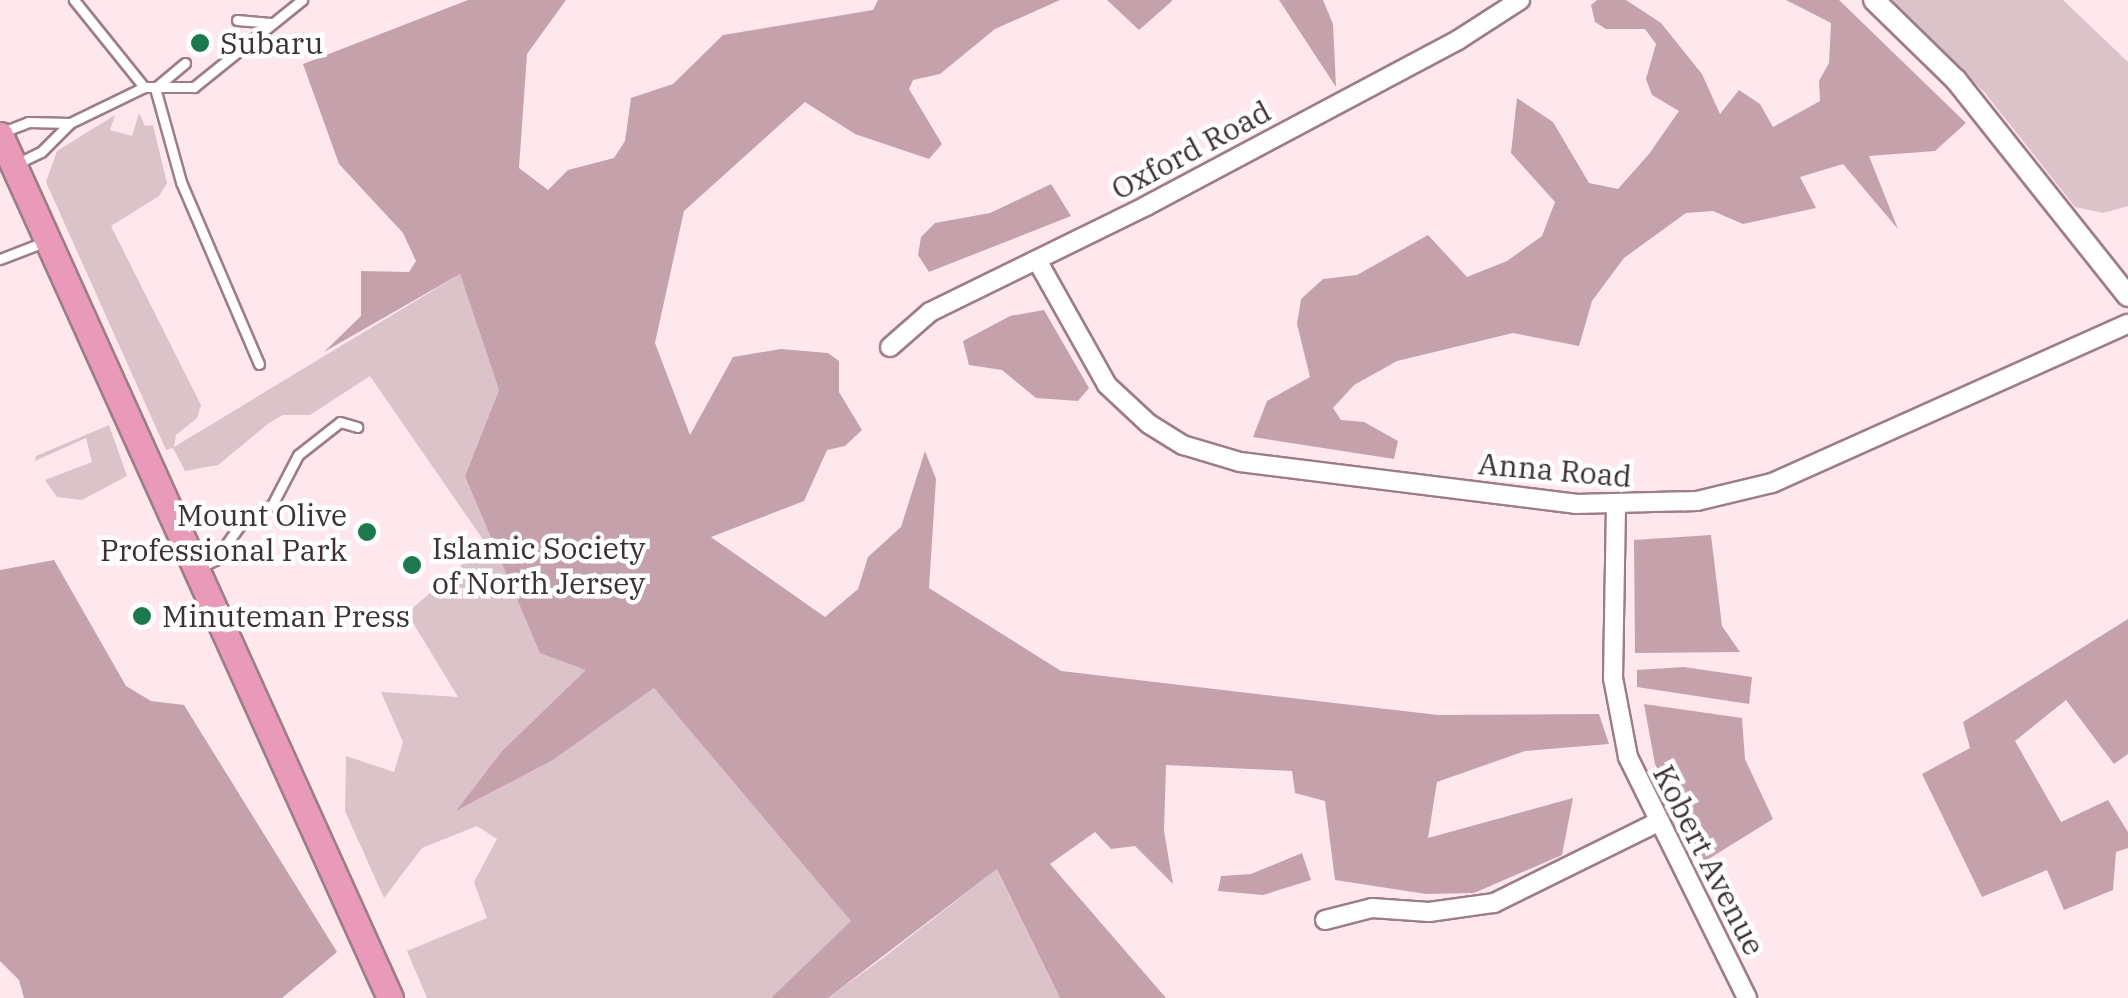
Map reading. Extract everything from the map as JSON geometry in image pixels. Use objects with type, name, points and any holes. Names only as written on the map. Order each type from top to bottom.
[{"type":"main road","points":[[0,134],[390,998]]},
{"type":"street","name":"Oxford Road","points":[[890,347],[904,328],[930,312],[1038,262],[1458,40],[1520,0]]},
{"type":"street","points":[[1874,0],[1967,92],[2128,296]]},
{"type":"street","name":"Anna Road","points":[[1038,262],[1107,385],[1149,424],[1194,450],[1240,462],[1616,506],[1697,501],[1802,474],[2128,324]]},
{"type":"street","name":"Kobert Avenue","points":[[1616,506],[1615,694],[1628,757],[1656,823],[1748,998]]},
{"type":"street","points":[[1324,920],[1372,908],[1429,912],[1494,902],[1656,823]]},
{"type":"lane","points":[[74,0],[150,87],[181,182],[259,364]]},
{"type":"lane","points":[[150,87],[194,87],[302,0]]},
{"type":"lane","points":[[238,20],[273,24]]},
{"type":"lane","points":[[14,166],[41,152],[70,123],[150,87],[185,63]]},
{"type":"lane","points":[[0,134],[28,122],[70,123]]},
{"type":"lane","points":[[0,259],[48,240]]},
{"type":"lane","points":[[196,570],[215,560],[243,522],[272,505],[298,455],[340,422],[357,427]]},
{"type":"lane","points":[[176,525],[195,517],[243,522]]},
{"type":"shaded area","points":[[468,0],[566,0],[527,54],[519,168],[548,190],[568,170],[614,158],[625,141],[631,98],[673,84],[723,35],[873,10],[878,0],[1060,0],[995,29],[940,74],[913,80],[909,89],[942,144],[929,159],[855,134],[805,102],[684,211],[655,343],[690,435],[733,357],[781,349],[828,353],[839,361],[839,392],[862,430],[845,446],[827,450],[804,501],[711,537],[825,617],[858,589],[868,557],[901,527],[925,451],[936,479],[929,588],[1061,671],[1438,715],[1599,714],[1609,744],[1525,751],[1437,782],[1428,838],[1573,798],[1562,855],[1474,893],[1426,894],[1335,880],[1325,801],[1295,793],[1292,771],[1166,765],[1164,831],[1173,884],[1135,846],[1111,849],[1095,832],[1050,864],[1166,998],[1060,998],[997,869],[828,998],[771,998],[851,921],[654,688],[553,760],[456,811],[502,751],[586,670],[540,653],[465,476],[499,390],[460,274],[324,352],[361,316],[361,271],[409,272],[416,261],[403,233],[339,164],[303,64]]},
{"type":"shaded area","points":[[1107,0],[1172,0],[1172,1],[1139,30]]},
{"type":"shaded area","points":[[1279,0],[1323,0],[1333,24],[1336,87]]},
{"type":"shaded area","points":[[1597,0],[1626,0],[1661,23],[1702,74],[1720,114],[1739,90],[1760,104],[1773,127],[1820,101],[1819,81],[1829,63],[1831,23],[1786,0],[1839,0],[1966,123],[1935,151],[1869,156],[1898,229],[1843,164],[1800,177],[1816,208],[1743,224],[1713,211],[1686,213],[1624,258],[1592,301],[1579,346],[1513,333],[1397,361],[1354,385],[1333,408],[1341,420],[1364,422],[1398,441],[1394,459],[1253,437],[1267,401],[1310,377],[1297,324],[1301,299],[1323,279],[1357,275],[1428,235],[1467,277],[1507,261],[1542,236],[1555,202],[1511,153],[1517,98],[1553,122],[1589,183],[1618,189],[1649,154],[1679,111],[1652,95],[1646,79],[1656,44],[1645,29],[1606,29],[1595,22],[1591,5]]},
{"type":"shaded area","points":[[1892,0],[2063,0],[2128,62],[2128,206],[2103,213],[2075,207],[1985,93]]},
{"type":"shaded area","points":[[139,113],[145,126],[153,125],[167,183],[159,196],[111,226],[201,405],[197,418],[176,435],[174,447],[460,274],[499,390],[465,476],[587,670],[502,751],[458,810],[553,760],[654,688],[852,921],[771,998],[427,998],[407,951],[487,918],[474,882],[497,839],[477,826],[422,848],[384,898],[345,811],[346,756],[394,772],[403,742],[381,692],[458,697],[407,613],[486,544],[370,376],[310,415],[283,415],[269,423],[218,465],[185,471],[173,448],[166,450],[46,182],[57,151],[115,115],[110,130],[132,136]]},
{"type":"shaded area","points":[[1051,184],[1071,216],[929,272],[918,255],[921,237],[935,223],[990,213]]},
{"type":"shaded area","points":[[1044,310],[1089,388],[1078,401],[1036,398],[1002,370],[969,365],[963,341],[1010,316]]},
{"type":"shaded area","points":[[109,425],[127,476],[82,500],[57,497],[45,480],[92,462],[86,438],[35,461],[36,456]]},
{"type":"shaded area","points":[[1711,535],[1722,626],[1740,652],[1635,653],[1634,540]]},
{"type":"shaded area","points":[[54,560],[126,686],[151,701],[184,705],[337,952],[282,998],[24,998],[19,980],[0,961],[0,570]]},
{"type":"shaded area","points":[[2128,619],[2128,754],[2114,764],[2066,700],[2015,741],[2061,822],[2108,800],[2128,832],[2128,848],[2116,852],[2113,890],[2064,910],[2047,870],[1982,897],[1922,774],[1970,748],[1963,722]]},
{"type":"shaded area","points":[[1684,667],[1752,677],[1749,704],[1637,687],[1637,670]]},
{"type":"shaded area","points":[[1644,704],[1742,718],[1745,759],[1773,819],[1702,863],[1655,764]]},
{"type":"shaded area","points":[[1302,853],[1311,880],[1263,895],[1218,891],[1221,876],[1251,874]]},
{"type":"shaded area","points":[[997,869],[1060,998],[828,998],[883,958]]},
{"type":"place","name":"Subaru","points":[[200,43]]},
{"type":"place","name":"Mount Olive Professional Park","points":[[367,532]]},
{"type":"place","name":"Islamic Society of North Jersey","points":[[412,565]]},
{"type":"place","name":"Minuteman Press","points":[[142,616]]}]
